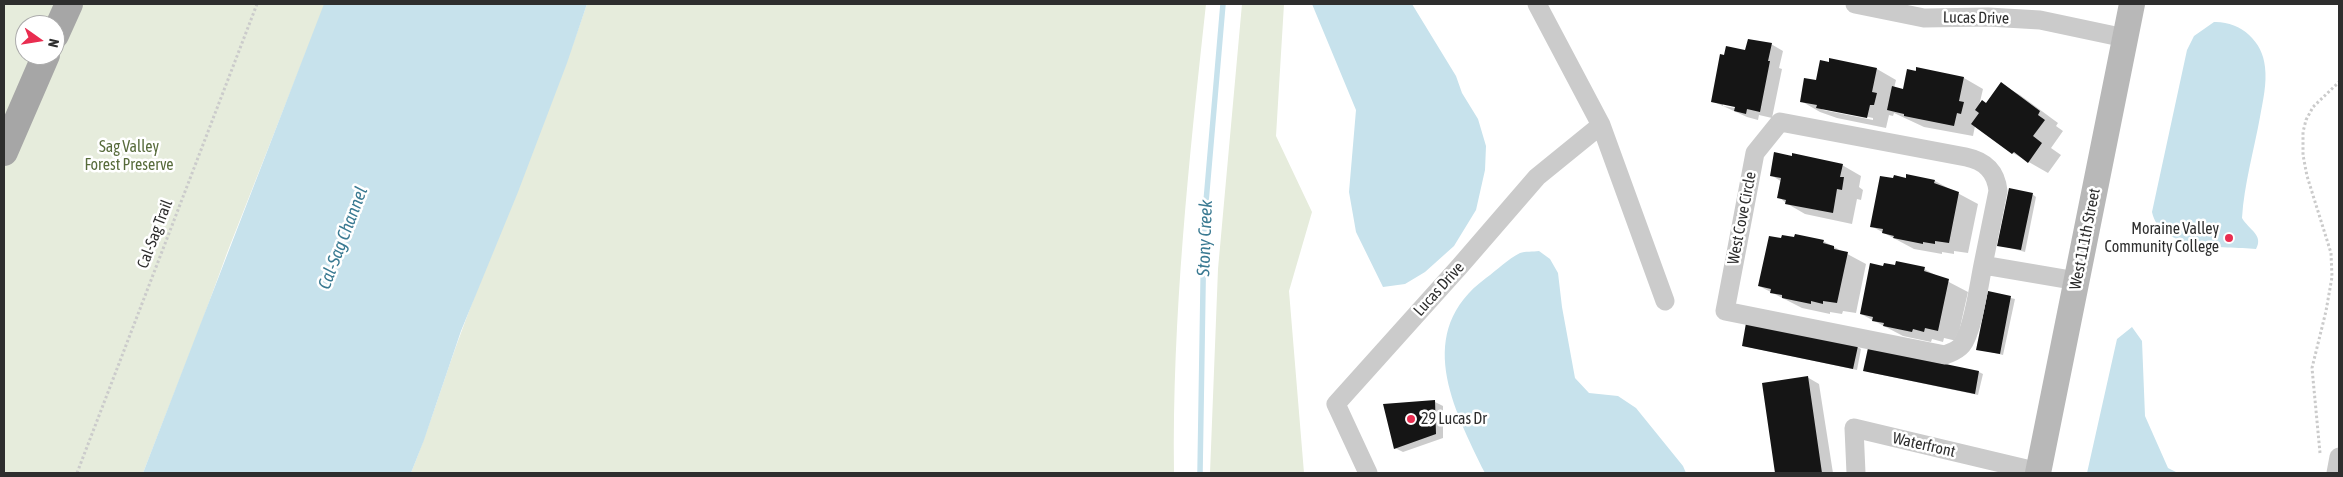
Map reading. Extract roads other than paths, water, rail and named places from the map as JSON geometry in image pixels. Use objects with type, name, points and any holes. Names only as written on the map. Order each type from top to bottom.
[{"type":"main road","name":"West 111th Street","points":[[2039,472],[2132,4]]},
{"type":"main road","points":[[4,152],[42,65]]},
{"type":"street","points":[[1537,4],[1601,125],[1665,301]]},
{"type":"street","name":"Lucas Drive","points":[[1855,4],[1924,18],[1988,17],[2040,20],[2126,38]]},
{"type":"street","name":"West Cove Circle","points":[[1780,122],[1966,157],[1984,164],[1997,180],[1998,191],[1983,265],[1968,332],[1963,344],[1956,351],[1945,355],[1725,311],[1755,153],[1780,122]]},
{"type":"street","name":"Lucas Drive","points":[[1368,473],[1336,404],[1537,177],[1601,125]]},
{"type":"street","points":[[1983,265],[2077,280]]},
{"type":"street","name":"Waterfront","points":[[1856,473],[1854,428],[2039,472]]},
{"type":"street","points":[[2336,473],[2339,457]]},
{"type":"water","name":"Cal-Sag Channel","points":[[324,4],[587,4],[567,63],[518,192],[461,331],[411,473],[143,473]]},
{"type":"water","points":[[1312,4],[1412,4],[1456,76],[1462,93],[1478,119],[1486,146],[1485,170],[1476,210],[1454,246],[1425,272],[1405,284],[1383,287],[1356,232],[1349,192],[1356,110]]},
{"type":"water","points":[[2214,22],[2233,25],[2248,34],[2260,49],[2265,67],[2264,92],[2247,180],[2242,218],[2257,236],[2258,244],[2256,249],[2211,246],[2180,240],[2167,234],[2157,225],[2152,212],[2187,50],[2194,36]]},
{"type":"water","points":[[1539,251],[1550,259],[1558,273],[1575,378],[1589,393],[1618,396],[1636,408],[1683,466],[1686,473],[1485,473],[1461,423],[1452,397],[1446,371],[1445,346],[1451,322],[1464,299],[1507,261],[1520,253]]},
{"type":"water","points":[[2132,327],[2142,341],[2145,416],[2168,468],[2178,473],[2087,473],[2117,339]]},
{"type":"waterway","name":"Stony Creek","points":[[1200,473],[1204,225],[1223,4]]},
{"type":"place","name":"Moraine Valley Community College","points":[[2229,238]]},
{"type":"place","name":"29 Lucas Dr","points":[[1411,419]]},
{"type":"park label","name":"Sag Valley Forest Preserve","points":[[129,156]]}]
